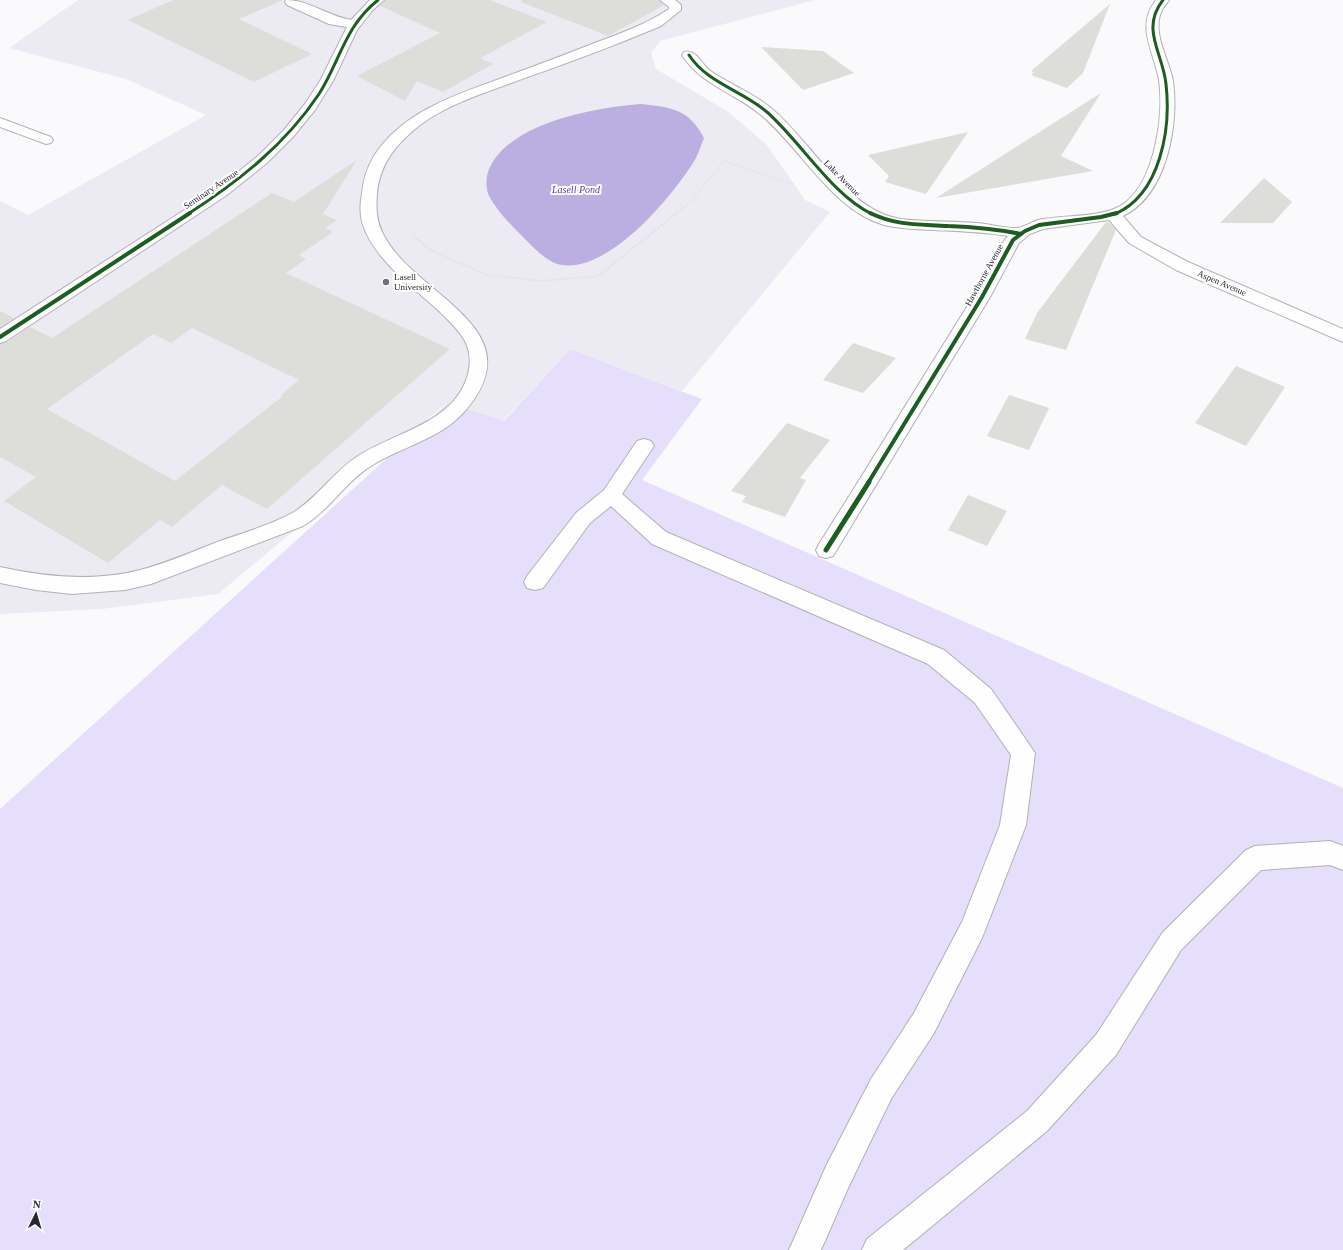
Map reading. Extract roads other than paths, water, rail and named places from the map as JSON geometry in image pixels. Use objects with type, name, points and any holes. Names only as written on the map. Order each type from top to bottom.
[{"type":"street","name":"Seminary Avenue","points":[[0,337],[222,192],[256,166],[279,145],[313,103],[325,84],[355,24],[366,9],[378,0]]},
{"type":"street","points":[[0,575],[22,581],[76,586],[121,583],[143,578],[289,524],[318,504],[342,479],[365,460],[425,432],[450,414],[465,399],[474,383],[479,362],[478,351],[465,328],[448,309],[391,256],[375,234],[370,222],[368,206],[372,175],[378,163],[386,149],[398,136],[428,114],[474,93],[656,23],[675,10],[675,5],[666,0]]},
{"type":"street","name":"Hawthorne Avenue","points":[[826,550],[902,430],[992,279],[1006,249],[1021,234],[1039,226],[1112,214],[1127,209],[1136,201],[1151,177],[1160,154],[1167,94],[1165,73],[1157,50],[1152,18],[1156,8],[1163,0]]},
{"type":"street","points":[[291,2],[334,21],[355,24]]},
{"type":"street","name":"Lake Avenue","points":[[689,55],[700,70],[766,111],[832,181],[858,206],[871,214],[885,220],[905,224],[991,229],[1021,234]]},
{"type":"street","points":[[0,122],[46,140]]},
{"type":"street","name":"Aspen Avenue","points":[[1112,214],[1135,240],[1182,266],[1343,336]]},
{"type":"street","points":[[535,582],[584,518],[611,495],[644,446]]},
{"type":"street","points":[[611,495],[659,538],[936,657],[983,696],[1023,753],[1013,824],[973,929],[924,1023],[881,1088],[838,1175],[805,1250]]},
{"type":"street","points":[[878,1250],[1037,1120],[1106,1045],[1172,941],[1255,858],[1330,852],[1343,858]]},
{"type":"water","name":"Lasell Pond","points":[[640,104],[670,108],[685,115],[692,121],[704,138],[696,158],[686,174],[657,210],[620,244],[600,256],[581,264],[562,265],[549,260],[543,256],[512,225],[491,200],[487,185],[487,177],[490,167],[501,152],[516,139],[535,128],[556,120],[579,114],[601,109]]},
{"type":"place","name":"Lasell University","points":[[386,282]]}]
